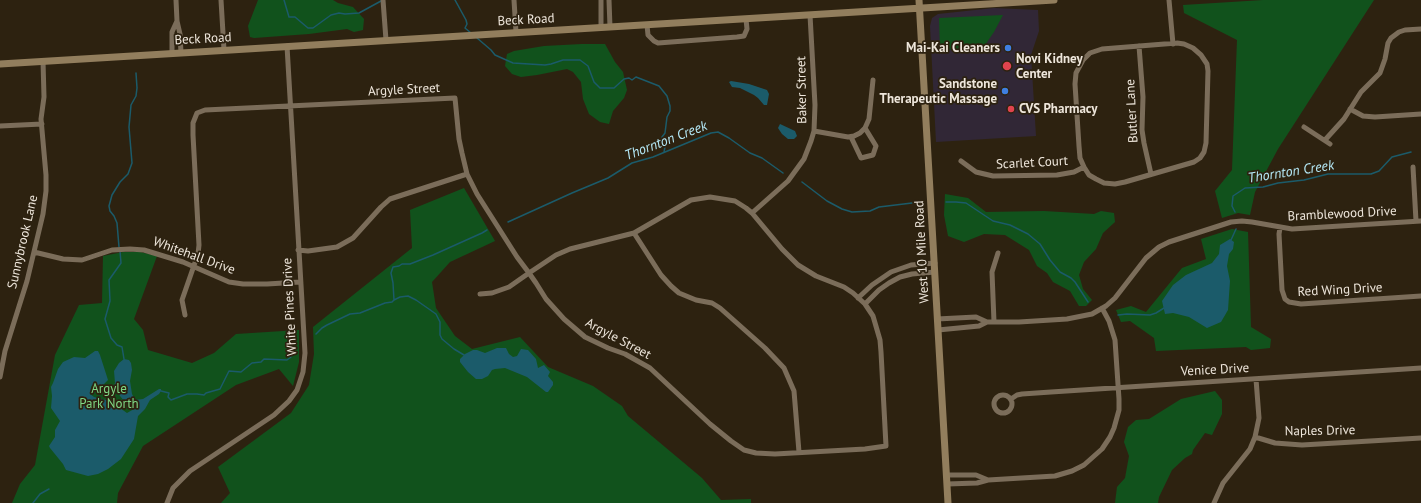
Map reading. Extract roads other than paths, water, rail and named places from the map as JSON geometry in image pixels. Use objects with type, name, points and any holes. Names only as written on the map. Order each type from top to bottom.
[{"type":"main road","name":"West 10 Mile Road","points":[[919,0],[948,503]]},
{"type":"main road","name":"Beck Road","points":[[0,64],[1054,0]]},
{"type":"street","points":[[176,0],[181,52]]},
{"type":"street","points":[[221,0],[224,50]]},
{"type":"street","points":[[383,0],[386,40]]},
{"type":"street","points":[[514,0],[516,32]]},
{"type":"street","points":[[601,0],[602,28]]},
{"type":"street","points":[[609,0],[610,27]]},
{"type":"street","points":[[1170,0],[1173,44]]},
{"type":"street","name":"Baker Street","points":[[752,213],[778,191],[796,172],[804,159],[814,131],[815,105],[810,15]]},
{"type":"street","points":[[647,25],[648,36],[654,41],[658,42],[744,36],[747,29],[746,19]]},
{"type":"street","points":[[172,53],[172,32],[177,21]]},
{"type":"street","points":[[1325,140],[1344,119],[1361,92],[1380,73],[1385,59],[1388,43],[1394,35],[1404,30],[1421,29]]},
{"type":"street","points":[[1184,44],[1201,54],[1207,64],[1208,71],[1206,143],[1204,152],[1200,158],[1194,162],[1115,184],[1104,182],[1089,175],[1080,158],[1076,73],[1083,60],[1090,53],[1102,49],[1139,46],[1184,44]]},
{"type":"street","name":"White Pines Drive","points":[[167,503],[173,488],[190,472],[274,414],[289,401],[297,390],[303,372],[305,353],[287,46]]},
{"type":"street","name":"Butler Lane","points":[[1139,46],[1142,97],[1141,119],[1151,174]]},
{"type":"street","name":"Sunnybrook Lane","points":[[0,377],[5,350],[18,312],[43,214],[46,191],[42,124],[44,97],[43,61]]},
{"type":"street","points":[[814,131],[851,137],[860,133],[865,128],[869,119],[873,80]]},
{"type":"street","name":"Argyle Street","points":[[185,314],[182,300],[199,245],[193,129],[193,123],[197,113],[205,110],[455,98],[459,139],[467,174],[477,194],[546,299],[564,319],[585,337],[625,354],[650,368],[710,424],[739,447],[762,454],[865,449],[886,446],[880,340],[873,316],[864,304]]},
{"type":"street","points":[[1350,109],[1368,117],[1421,114]]},
{"type":"street","points":[[0,126],[42,124]]},
{"type":"street","points":[[1304,127],[1330,144]]},
{"type":"street","points":[[851,137],[861,158],[873,155],[876,146],[865,128]]},
{"type":"street","name":"Scarlet Court","points":[[961,161],[976,172],[993,176],[1057,174],[1074,172],[1084,167]]},
{"type":"street","points":[[1413,167],[1418,221]]},
{"type":"street","points":[[298,250],[308,251],[337,248],[354,238],[390,199],[467,174]]},
{"type":"street","points":[[480,294],[492,293],[509,287],[556,255],[570,249],[634,233],[680,206],[700,198],[710,197],[735,201],[746,208],[798,265],[816,276],[844,287],[864,304],[884,286],[900,277],[912,274],[935,272]]},
{"type":"street","name":"Bramblewood Drive","points":[[937,319],[976,317],[987,322],[1019,322],[1067,319],[1092,314],[1114,298],[1146,258],[1163,244],[1231,222],[1252,222],[1280,228],[1298,229],[1418,221]]},
{"type":"street","name":"Red Wing Drive","points":[[1280,228],[1282,290],[1285,299],[1289,302],[1302,304],[1421,296]]},
{"type":"street","points":[[634,233],[660,275],[671,286],[679,293],[696,300],[712,303],[720,308],[765,348],[784,368],[794,391],[799,452]]},
{"type":"street","name":"Whitehall Drive","points":[[34,252],[63,259],[82,260],[120,249],[144,250],[193,266],[229,282],[243,284],[300,282]]},
{"type":"street","points":[[994,322],[992,272],[998,252]]},
{"type":"street","points":[[858,298],[872,285],[897,269],[911,265],[935,263]]},
{"type":"street","points":[[897,269],[900,277]]},
{"type":"street","points":[[947,484],[977,483],[988,480],[1048,478],[1063,474],[1084,465],[1102,449],[1114,428],[1119,410],[1119,388],[1115,340],[1109,321],[1102,308]]},
{"type":"street","name":"Bramblewood Drive","points":[[938,330],[979,326],[987,322]]},
{"type":"street","name":"Venice Drive","points":[[1011,400],[1017,395],[1022,394],[1421,368]]},
{"type":"street","points":[[1214,503],[1224,483],[1250,449],[1255,437],[1259,418],[1256,379]]},
{"type":"street","name":"Naples Drive","points":[[1255,437],[1275,443],[1302,445],[1421,438]]},
{"type":"street","points":[[947,476],[976,475],[988,480]]},
{"type":"water","points":[[729,82],[749,84],[767,90],[769,94],[767,105],[764,105],[754,95],[740,88],[732,87]]},
{"type":"water","points":[[780,124],[795,131],[797,136],[794,139],[788,139],[778,128]]},
{"type":"water","points":[[1230,239],[1234,242],[1233,249],[1229,254],[1227,266],[1230,281],[1228,310],[1221,322],[1207,328],[1189,317],[1173,313],[1165,314],[1162,301],[1173,285],[1186,275],[1212,263],[1219,254],[1220,245]]},
{"type":"water","points":[[497,348],[506,348],[509,354],[513,357],[517,356],[521,349],[528,350],[536,359],[538,368],[544,365],[550,372],[548,376],[553,382],[553,385],[548,392],[527,377],[505,368],[492,370],[488,376],[482,379],[476,379],[460,362],[460,359],[465,354],[473,350],[485,353]]},
{"type":"water","points":[[95,351],[98,351],[100,355],[108,380],[101,387],[92,385],[90,394],[94,397],[110,401],[127,413],[134,409],[135,407],[124,401],[113,387],[115,383],[114,371],[119,363],[124,359],[129,360],[131,363],[132,370],[130,381],[132,394],[135,400],[143,399],[159,389],[161,389],[161,391],[150,400],[145,409],[138,416],[134,439],[121,459],[108,469],[98,474],[88,476],[66,470],[49,446],[55,437],[55,430],[60,421],[51,408],[51,387],[58,369],[63,362],[74,357],[85,358]]},
{"type":"waterway","points":[[284,0],[289,17],[295,17],[308,28],[313,28],[331,15],[339,13],[359,13],[381,1]]},
{"type":"waterway","points":[[455,0],[466,20],[467,24],[465,28],[471,33]]},
{"type":"waterway","points":[[477,38],[495,55],[513,63],[545,65],[563,60],[580,60],[588,66],[594,82],[600,88],[614,88],[624,79],[629,78],[632,80],[636,77],[659,86],[667,96],[670,106],[665,133],[662,137],[665,147],[664,152]]},
{"type":"waterway","points":[[119,247],[117,223],[110,211],[109,206],[112,195],[120,182],[128,174],[132,163],[129,127],[131,105],[136,96],[136,73]]},
{"type":"waterway","name":"Thornton Creek","points":[[508,222],[608,178],[632,163],[653,157],[711,133],[718,132],[729,138],[783,173]]},
{"type":"waterway","name":"Thornton Creek","points":[[1235,212],[1232,206],[1233,196],[1245,188],[1263,187],[1328,174],[1371,174],[1379,171],[1392,157],[1411,152]]},
{"type":"waterway","name":"Thornton Creek","points":[[802,182],[827,201],[842,209],[852,212],[870,211],[879,207],[912,203]]},
{"type":"waterway","name":"Thornton Creek","points":[[946,202],[966,203],[993,221],[1010,225],[1028,234],[1040,244],[1060,272],[1075,282],[1088,302]]},
{"type":"waterway","name":"Thornton Creek","points":[[1231,240],[1236,229]]},
{"type":"waterway","name":"Thornton Creek","points":[[394,300],[391,273],[393,267],[402,264],[410,264],[433,255],[487,230]]},
{"type":"waterway","points":[[120,251],[121,263],[109,280],[110,301],[105,319],[111,338],[117,345],[122,347],[124,359]]},
{"type":"waterway","points":[[316,334],[327,325],[350,314],[360,313],[385,303],[392,302],[400,297],[408,296],[436,314],[440,322],[440,335],[442,339],[464,355]]},
{"type":"waterway","name":"Thornton Creek","points":[[1118,315],[1150,315],[1164,308]]},
{"type":"waterway","name":"Thornton Creek","points":[[161,391],[169,393],[168,397],[171,400],[187,394],[204,395],[220,389],[229,371],[241,372],[252,363],[261,362],[264,359],[287,360],[291,357]]},
{"type":"waterway","name":"Thornton Creek","points":[[33,503],[40,494],[49,489]]},
{"type":"place","name":"Mai-Kai Cleaners","points":[[1008,48]]},
{"type":"place","name":"Novi Kidney Center","points":[[1007,66]]},
{"type":"place","name":"Sandstone Therapeutic Massage","points":[[1005,91]]},
{"type":"place","name":"CVS Pharmacy","points":[[1011,109]]},
{"type":"park label","name":"Argyle Park North","points":[[109,396]]}]
